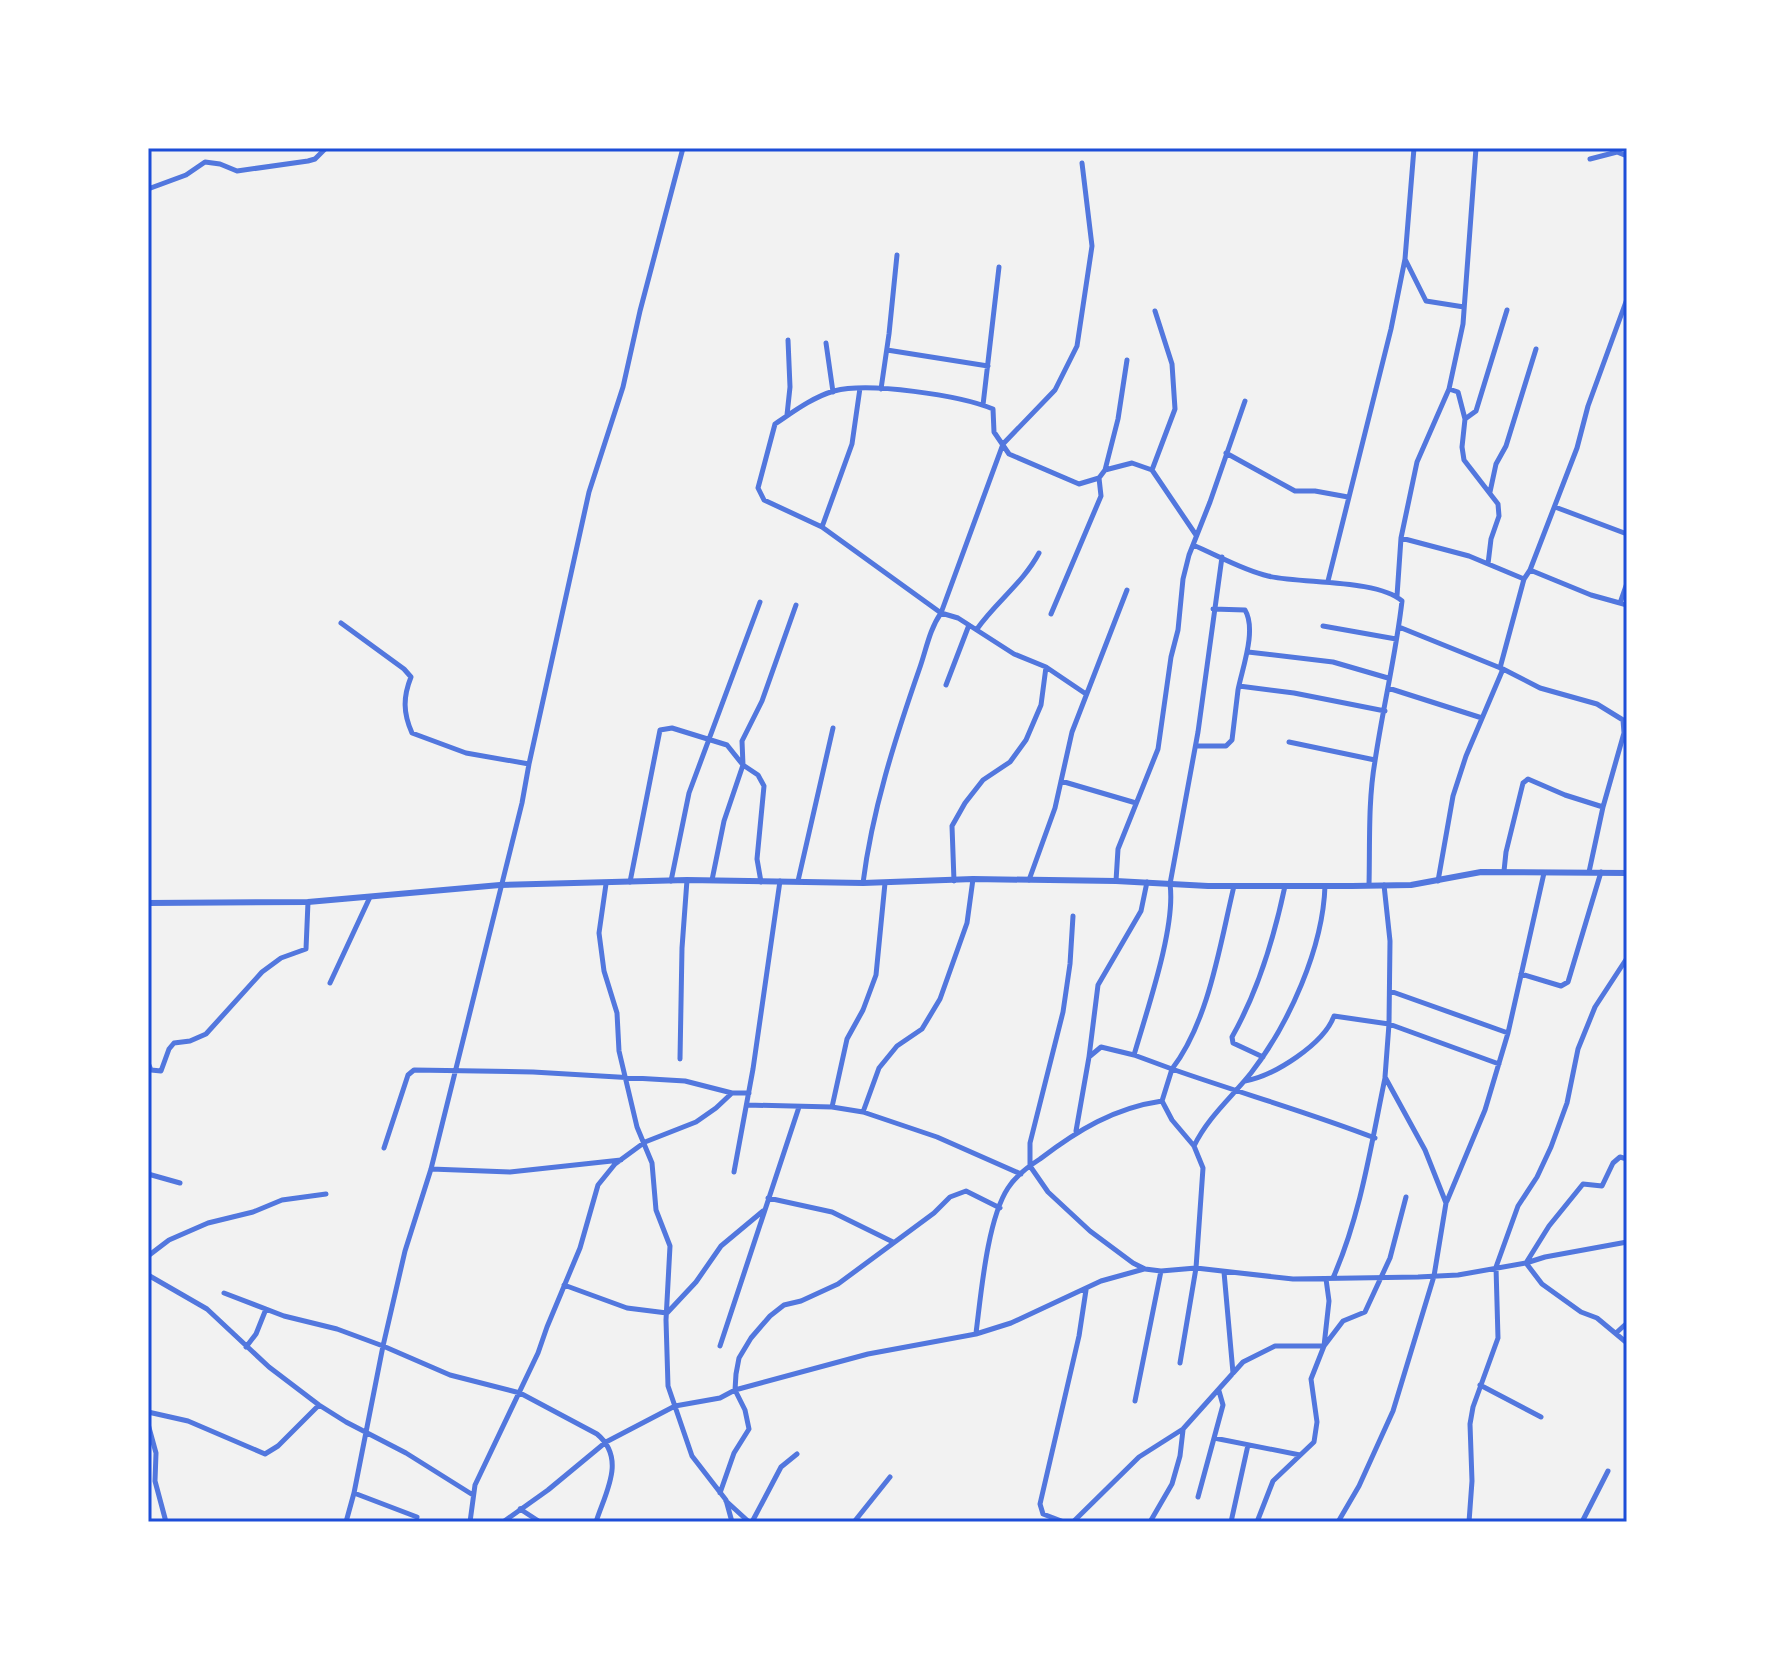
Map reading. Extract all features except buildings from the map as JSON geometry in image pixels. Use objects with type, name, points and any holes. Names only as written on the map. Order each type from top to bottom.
[{"type":"street","points":[[148,189],[186,175],[205,162],[242,170],[308,161],[315,159],[326,148]]},
{"type":"street","points":[[346,1522],[405,1251],[431,1169],[522,803],[589,492],[623,387],[683,148]]},
{"type":"street","points":[[1328,581],[1391,329],[1405,259],[1414,148]]},
{"type":"street","points":[[1397,596],[1401,538],[1417,462],[1449,389],[1464,307],[1476,148]]},
{"type":"street","points":[[1590,159],[1617,152],[1627,156]]},
{"type":"street","points":[[863,883],[874,823],[902,719],[928,640],[941,613],[1003,444],[1055,390],[1077,346],[1092,246],[1082,163]]},
{"type":"street","points":[[881,389],[897,255]]},
{"type":"street","points":[[1405,259],[1426,301],[1464,307]]},
{"type":"street","points":[[983,405],[999,267]]},
{"type":"street","points":[[1438,881],[1453,796],[1501,669],[1524,579],[1577,448],[1588,406],[1627,299]]},
{"type":"street","points":[[1465,419],[1476,411],[1507,310]]},
{"type":"street","points":[[1152,470],[1175,409],[1172,364],[1155,311]]},
{"type":"street","points":[[787,416],[790,387],[788,340]]},
{"type":"street","points":[[826,343],[833,392]]},
{"type":"street","points":[[1490,493],[1496,464],[1506,446],[1536,349]]},
{"type":"street","points":[[887,350],[988,366]]},
{"type":"street","points":[[1086,694],[1046,667],[1014,654],[977,629],[941,613],[822,527],[764,500],[758,488],[775,424],[833,392],[860,388],[983,405],[993,409],[994,432],[1009,454],[1079,484],[1099,478],[1105,470],[1118,419],[1127,360]]},
{"type":"street","points":[[822,527],[852,444],[860,388]]},
{"type":"street","points":[[1449,389],[1458,392],[1465,419],[1464,460],[1498,504],[1499,516],[1491,539],[1488,564]]},
{"type":"street","points":[[1116,881],[1118,849],[1158,749],[1171,657],[1178,630],[1183,579],[1245,401]]},
{"type":"street","points":[[1226,453],[1295,491],[1348,497]]},
{"type":"street","points":[[1105,470],[1132,463],[1152,470],[1196,535]]},
{"type":"street","points":[[1051,614],[1101,496],[1099,478]]},
{"type":"street","points":[[1555,507],[1627,534]]},
{"type":"street","points":[[1401,538],[1469,556],[1524,579]]},
{"type":"street","points":[[1193,545],[1267,575],[1328,581],[1397,596],[1402,601],[1375,760],[1369,885]]},
{"type":"street","points":[[977,629],[991,608],[1029,572],[1039,553]]},
{"type":"street","points":[[1134,1055],[1173,902],[1170,884],[1195,746],[1222,557]]},
{"type":"street","points":[[1530,570],[1625,606],[1627,583]]},
{"type":"street","points":[[1028,881],[1055,808],[1072,732],[1127,590]]},
{"type":"street","points":[[671,881],[689,793],[760,602]]},
{"type":"street","points":[[712,880],[724,821],[743,765],[742,741],[762,701],[796,605]]},
{"type":"street","points":[[1195,746],[1226,746],[1232,740],[1239,686],[1248,652],[1248,616],[1245,610],[1213,609]]},
{"type":"street","points":[[341,623],[411,677],[405,691],[404,715],[412,733],[466,753],[529,764]]},
{"type":"street","points":[[946,685],[969,625]]},
{"type":"street","points":[[1323,626],[1396,639]]},
{"type":"street","points":[[1399,627],[1540,688],[1597,704],[1623,720],[1625,734],[1603,807],[1589,872]]},
{"type":"street","points":[[1248,652],[1333,662],[1388,678]]},
{"type":"street","points":[[954,881],[952,826],[983,780],[1010,762],[1026,740],[1041,705],[1046,667]]},
{"type":"street","points":[[1239,686],[1385,711]]},
{"type":"street","points":[[1387,687],[1482,718]]},
{"type":"street","points":[[630,882],[660,730],[672,728],[727,745],[743,765],[758,775],[764,786],[757,859],[761,882]]},
{"type":"street","points":[[798,881],[833,728]]},
{"type":"street","points":[[1289,742],[1375,760]]},
{"type":"street","points":[[1504,871],[1523,783],[1528,779],[1603,807]]},
{"type":"street","points":[[1061,781],[1136,803]]},
{"type":"street","points":[[148,903],[308,902],[500,885],[687,880],[885,883],[973,879],[1325,886],[1438,881],[1481,872],[1504,871],[1627,873]]},
{"type":"street","points":[[1521,974],[1561,986],[1568,982],[1601,872]]},
{"type":"street","points":[[1338,1522],[1359,1486],[1393,1411],[1434,1276],[1446,1203],[1485,1110],[1508,1033],[1544,873]]},
{"type":"street","points":[[863,1112],[879,1068],[897,1046],[922,1029],[940,999],[967,923],[973,879]]},
{"type":"street","points":[[680,1059],[687,880]]},
{"type":"street","points":[[734,1172],[749,1093],[780,881]]},
{"type":"street","points":[[1076,1131],[1098,985],[1141,911],[1147,882]]},
{"type":"street","points":[[832,1107],[847,1039],[863,1010],[876,975],[885,883]]},
{"type":"street","points":[[606,884],[599,933],[608,988],[617,1013],[619,1051],[637,1127],[652,1163],[656,1210],[670,1246],[668,1386],[692,1456],[720,1494],[750,1522],[781,1467],[797,1454]]},
{"type":"street","points":[[1263,1057],[1233,1043],[1232,1037],[1274,939],[1285,885]]},
{"type":"street","points":[[1257,1522],[1273,1481],[1314,1442],[1317,1422],[1311,1379],[1324,1346],[1330,1278],[1346,1246],[1375,1138],[1385,1077],[1389,1024],[1390,941],[1384,885]]},
{"type":"street","points":[[1180,1363],[1196,1268],[1203,1168],[1194,1146],[1172,1120],[1162,1101],[1172,1069],[1184,1053],[1208,990],[1234,886]]},
{"type":"street","points":[[1194,1146],[1220,1107],[1263,1057],[1285,1022],[1306,970],[1325,905],[1325,886]]},
{"type":"street","points":[[330,983],[370,897]]},
{"type":"street","points":[[148,1063],[151,1070],[161,1071],[174,1043],[190,1041],[206,1034],[262,972],[281,958],[306,949],[308,902]]},
{"type":"street","points":[[1073,916],[1063,1012],[1030,1143],[1030,1166],[1048,1192],[1090,1231],[1133,1263],[1145,1269],[1161,1271],[1196,1268],[1293,1279],[1434,1276],[1526,1263],[1627,1242]]},
{"type":"street","points":[[1469,1522],[1472,1470],[1470,1424],[1480,1385],[1498,1338],[1496,1267],[1518,1206],[1537,1177],[1556,1132],[1567,1103],[1578,1049],[1595,1007],[1627,958]]},
{"type":"street","points":[[1390,991],[1508,1033]]},
{"type":"street","points":[[1244,1081],[1256,1079],[1309,1050],[1331,1026],[1334,1016],[1389,1024],[1499,1064]]},
{"type":"street","points":[[1089,1057],[1101,1047],[1134,1055],[1235,1091],[1295,1107],[1375,1138]]},
{"type":"street","points":[[384,1148],[408,1075],[414,1070],[627,1076],[685,1081],[732,1093],[749,1093]]},
{"type":"street","points":[[1385,1077],[1425,1150],[1446,1203]]},
{"type":"street","points":[[470,1522],[473,1495],[538,1353],[580,1248],[598,1185],[607,1171],[645,1142],[696,1122],[732,1093]]},
{"type":"street","points":[[976,1334],[988,1246],[1008,1188],[1030,1166],[1076,1131],[1117,1113],[1162,1101]]},
{"type":"street","points":[[747,1105],[832,1107],[863,1112],[937,1137],[1021,1174]]},
{"type":"street","points":[[720,1346],[799,1107]]},
{"type":"street","points":[[1526,1263],[1549,1226],[1583,1184],[1602,1186],[1613,1163],[1620,1157],[1627,1159]]},
{"type":"street","points":[[431,1169],[510,1172],[622,1160]]},
{"type":"street","points":[[148,1174],[180,1183]]},
{"type":"street","points":[[720,1494],[734,1453],[749,1429],[745,1410],[735,1390],[739,1358],[770,1316],[784,1305],[801,1301],[838,1284],[934,1213],[950,1197],[966,1191],[1000,1208]]},
{"type":"street","points":[[148,1256],[169,1240],[208,1223],[253,1212],[282,1200],[326,1194]]},
{"type":"street","points":[[1324,1346],[1343,1321],[1365,1312],[1390,1258],[1406,1197]]},
{"type":"street","points":[[768,1198],[832,1212],[893,1242]]},
{"type":"street","points":[[667,1313],[696,1282],[721,1246],[764,1210]]},
{"type":"street","points":[[1526,1263],[1542,1284],[1597,1318],[1627,1343]]},
{"type":"street","points":[[503,1522],[606,1442],[675,1406],[720,1398],[735,1390],[868,1354],[976,1334],[1011,1323],[1101,1281],[1145,1269]]},
{"type":"street","points":[[1135,1401],[1161,1271]]},
{"type":"street","points":[[1224,1272],[1233,1373]]},
{"type":"street","points":[[148,1275],[207,1309],[246,1347],[319,1405],[473,1495]]},
{"type":"street","points":[[564,1285],[627,1308],[667,1313]]},
{"type":"street","points":[[1064,1522],[1043,1514],[1040,1504],[1079,1336],[1086,1289]]},
{"type":"street","points":[[224,1293],[266,1309],[337,1329],[450,1375],[520,1393],[564,1415],[606,1442],[613,1463],[611,1483],[596,1522]]},
{"type":"street","points":[[246,1347],[256,1334],[266,1309]]},
{"type":"street","points":[[1616,1333],[1627,1323]]},
{"type":"street","points":[[1073,1522],[1139,1457],[1183,1429],[1243,1362],[1275,1346],[1324,1346]]},
{"type":"street","points":[[1480,1385],[1541,1417]]},
{"type":"street","points":[[1198,1497],[1223,1405],[1219,1390]]},
{"type":"street","points":[[148,1412],[188,1421],[265,1454],[278,1446],[319,1405]]},
{"type":"street","points":[[148,1424],[156,1453],[152,1480],[166,1522]]},
{"type":"street","points":[[1150,1522],[1172,1484],[1183,1429]]},
{"type":"street","points":[[1214,1438],[1300,1455]]},
{"type":"street","points":[[1231,1522],[1248,1445]]},
{"type":"street","points":[[1582,1522],[1608,1471]]},
{"type":"street","points":[[854,1522],[890,1477]]},
{"type":"street","points":[[354,1493],[417,1517]]},
{"type":"street","points":[[726,1500],[732,1522]]},
{"type":"street","points":[[520,1509],[540,1522]]}]
